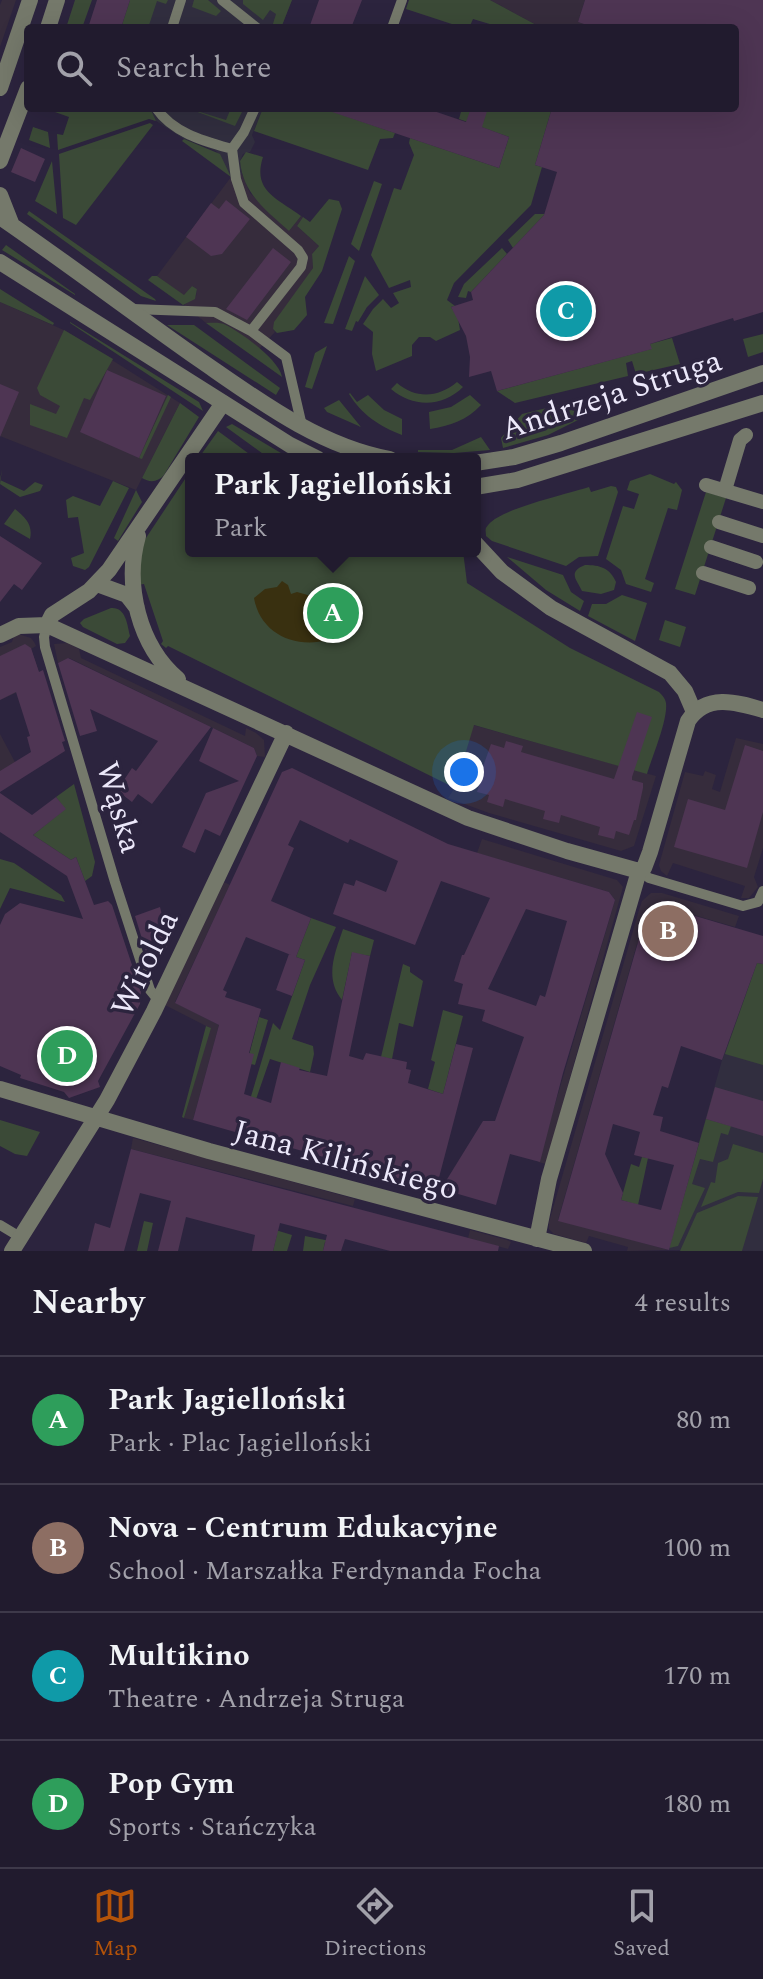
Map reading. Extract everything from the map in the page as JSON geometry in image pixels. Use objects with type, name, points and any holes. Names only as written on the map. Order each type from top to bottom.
[{"type":"street","points":[[0,88],[30,0]]},
{"type":"street","points":[[49,24],[57,0]]},
{"type":"street","points":[[0,161],[24,98]]},
{"type":"street","points":[[0,195],[6,221],[222,375],[302,426],[341,445],[369,453]]},
{"type":"street","points":[[0,262],[308,453]]},
{"type":"street","name":"Andrzeja Struga","points":[[481,462],[514,457],[561,443],[763,373]]},
{"type":"street","points":[[190,453],[223,403]]},
{"type":"street","name":"Andrzeja Struga","points":[[481,486],[532,475],[763,403]]},
{"type":"street","points":[[725,490],[740,440],[746,435]]},
{"type":"street","points":[[47,625],[52,615],[97,584],[142,526],[185,461]]},
{"type":"street","points":[[706,485],[763,502]]},
{"type":"street","points":[[719,522],[763,536]]},
{"type":"street","points":[[142,526],[133,567],[137,610],[144,633],[159,661],[192,690]]},
{"type":"street","points":[[711,547],[756,562]]},
{"type":"street","points":[[481,552],[502,572],[551,608],[670,673],[685,691],[694,712]]},
{"type":"street","points":[[703,573],[749,588]]},
{"type":"street","points":[[97,584],[127,595],[137,610]]},
{"type":"street","points":[[79,597],[69,609],[67,620],[70,628],[83,641]]},
{"type":"street","points":[[0,635],[19,626],[47,625],[483,824],[639,871]]},
{"type":"street","points":[[116,655],[139,651],[143,646],[144,633]]},
{"type":"street","points":[[532,1242],[639,871],[645,865],[684,734],[694,712],[712,702],[727,701],[763,710]]},
{"type":"street","name":"Witolda","points":[[16,1244],[94,1119],[159,1001],[286,733]]},
{"type":"street","name":"Jana Kilińskiego","points":[[0,1089],[94,1119],[532,1242],[584,1251]]},
{"type":"lane","points":[[173,24],[181,0]]},
{"type":"lane","points":[[222,0],[252,24]]},
{"type":"lane","points":[[393,24],[402,0]]},
{"type":"lane","points":[[161,112],[185,133],[232,149]]},
{"type":"lane","points":[[251,331],[301,267],[303,258],[298,250],[244,203],[236,179],[232,149],[253,112]]},
{"type":"lane","points":[[125,307],[157,312],[215,312],[251,331],[286,357],[302,426]]},
{"type":"lane","name":"Wąska","points":[[47,625],[45,647],[110,867],[150,990],[159,1001]]},
{"type":"lane","points":[[639,871],[649,878],[735,904],[748,906],[762,897]]},
{"type":"lane","points":[[0,1225],[16,1244]]},
{"type":"shaded area","points":[[2,0],[16,0],[0,47],[0,5]]},
{"type":"shaded area","points":[[130,0],[292,0],[283,24],[122,24]]},
{"type":"shaded area","points":[[490,0],[585,0],[578,22],[584,24],[535,24]]},
{"type":"shaded area","points":[[129,112],[261,112],[252,135],[255,142],[240,161],[242,174],[231,177],[216,151],[184,139],[156,121]]},
{"type":"shaded area","points":[[242,174],[250,193],[289,231],[303,217],[297,226],[319,246],[312,254],[313,268],[273,329],[275,332],[259,349],[225,325],[206,323],[184,305],[196,296],[197,289],[192,286],[184,296],[157,276],[231,177]]},
{"type":"shaded area","points":[[0,302],[66,331],[180,403],[136,490],[0,436]]},
{"type":"shaded area","points":[[15,633],[34,642],[36,646],[31,649],[42,681],[0,700],[0,647],[12,642]]},
{"type":"shaded area","points":[[68,643],[79,649],[81,658],[245,736],[246,728],[256,733],[264,740],[265,757],[257,756],[254,748],[69,658],[58,663],[54,644]]},
{"type":"shaded area","points":[[473,725],[656,776],[634,846],[621,851],[448,798],[456,786]]},
{"type":"shaded area","points":[[0,734],[23,777],[0,791]]},
{"type":"shaded area","points":[[736,738],[763,744],[763,848],[754,877],[758,887],[749,898],[741,898],[745,886],[673,863],[667,876],[659,865],[685,772],[703,776],[705,771],[716,775],[712,789],[720,792]]},
{"type":"shaded area","points":[[482,839],[617,880],[623,887],[546,1164],[538,1162],[615,900],[609,892],[477,853]]},
{"type":"shaded area","points":[[224,882],[230,885],[175,1002],[219,1025],[193,1120],[184,1118],[210,1028],[165,1005]]},
{"type":"shaded area","points":[[651,893],[662,893],[739,916],[735,927],[659,905],[647,911],[640,934],[646,936],[637,944],[558,1220],[669,1250],[627,1251],[628,1247],[589,1236],[586,1243],[554,1234],[549,1229],[549,1222],[639,910],[642,901]]},
{"type":"shaded area","points":[[757,963],[763,964],[763,1251],[669,1250],[722,1060]]},
{"type":"shaded area","points":[[133,1138],[355,1199],[353,1206],[131,1149]]},
{"type":"shaded area","points":[[470,1230],[511,1242],[508,1249],[468,1238]]},
{"type":"green space","points":[[75,0],[92,0],[83,24],[67,24]]},
{"type":"green space","points":[[130,0],[168,0],[166,4],[157,1],[149,24],[122,24]]},
{"type":"green space","points":[[194,0],[208,0],[221,11],[216,16],[192,7]]},
{"type":"green space","points":[[243,0],[292,0],[283,24],[273,24],[276,14],[270,10],[263,20],[243,4]]},
{"type":"green space","points":[[409,0],[490,0],[535,24],[490,24],[473,19],[471,24],[452,24],[406,9]]},
{"type":"green space","points":[[55,112],[152,112],[156,121],[149,119],[58,150],[57,134],[63,135],[69,117]]},
{"type":"green space","points":[[198,112],[226,120],[229,112],[242,112],[235,126]]},
{"type":"green space","points":[[261,112],[334,112],[395,133],[393,138],[380,139],[368,170],[254,131]]},
{"type":"green space","points":[[461,112],[551,112],[535,165],[542,167],[531,205],[454,283],[447,300],[455,306],[451,307],[458,318],[460,330],[436,341],[430,337],[419,337],[412,345],[412,356],[376,371],[372,354],[373,332],[363,324],[383,299],[391,308],[399,303],[393,293],[411,287],[410,280],[389,288],[371,255],[394,188],[401,190],[414,155],[410,138],[499,168],[509,137],[459,119]]},
{"type":"green space","points":[[150,123],[153,125],[76,225],[63,218],[59,154]]},
{"type":"green space","points":[[33,127],[48,132],[50,148],[29,140]]},
{"type":"green space","points":[[184,139],[220,154],[231,177],[182,141]]},
{"type":"green space","points":[[246,152],[263,157],[260,169],[264,186],[301,216],[289,231],[257,200],[246,183],[240,161]]},
{"type":"green space","points":[[52,161],[57,214],[35,201]]},
{"type":"green space","points":[[374,181],[382,184],[359,251],[351,244]]},
{"type":"green space","points":[[329,199],[339,201],[342,209],[322,271],[305,297],[307,315],[294,330],[277,333],[273,329],[274,322],[313,268],[312,254],[319,246],[297,226],[303,217],[310,222]]},
{"type":"green space","points":[[29,211],[156,301],[141,296],[27,214]]},
{"type":"green space","points":[[535,214],[545,214],[513,248],[508,240]]},
{"type":"green space","points":[[6,245],[75,294],[75,295],[2,250]]},
{"type":"green space","points":[[502,248],[507,254],[471,292],[468,291],[466,298],[458,297],[464,284]]},
{"type":"green space","points":[[349,256],[355,261],[333,324],[324,323]]},
{"type":"green space","points":[[157,276],[184,295],[192,286],[197,289],[195,299],[183,305],[148,280]]},
{"type":"green space","points":[[365,276],[379,295],[356,321],[352,331],[345,329]]},
{"type":"green space","points":[[0,289],[54,323],[53,325],[0,302]]},
{"type":"green space","points":[[70,323],[199,402],[203,411]]},
{"type":"green space","points":[[206,323],[224,324],[241,334],[267,355],[282,377]]},
{"type":"green space","points":[[167,325],[194,325],[280,388],[276,395]]},
{"type":"green space","points":[[64,330],[113,359],[90,400],[84,398],[67,438],[30,425],[30,404],[56,414],[60,406],[40,395],[37,388]]},
{"type":"green space","points":[[763,334],[763,352],[748,357],[743,339]]},
{"type":"green space","points":[[672,338],[680,364],[636,374],[632,361],[626,363],[628,376],[515,403],[497,391],[651,349],[650,344]]},
{"type":"green space","points":[[327,346],[312,389],[305,387],[315,353]]},
{"type":"green space","points":[[457,382],[463,387],[455,394],[428,403],[409,400],[391,389],[397,383],[412,392],[435,394]]},
{"type":"green space","points":[[350,393],[357,402],[368,395],[384,410],[402,419],[402,435],[372,419],[360,408]]},
{"type":"green space","points":[[168,395],[171,397],[142,459],[139,458]]},
{"type":"green space","points":[[470,395],[481,405],[476,410],[458,422],[430,429],[429,412],[451,407]]},
{"type":"green space","points":[[588,398],[602,408],[548,435],[503,448],[501,438],[522,414]]},
{"type":"green space","points":[[339,400],[361,427],[324,408]]},
{"type":"green space","points":[[180,403],[199,417],[164,475],[157,480],[145,480],[142,478]]},
{"type":"green space","points":[[232,424],[281,453],[262,453],[226,427]]},
{"type":"green space","points":[[218,431],[248,453],[202,453]]},
{"type":"green space","points":[[481,437],[490,450],[418,452],[452,450]]},
{"type":"green space","points":[[650,474],[674,484],[676,482],[682,490],[677,510],[668,508],[645,579],[654,583],[651,592],[626,584],[621,570],[606,559],[623,506],[634,509],[639,494],[627,490],[630,481]]},
{"type":"green space","points":[[185,479],[185,557],[464,557],[467,583],[570,648],[663,696],[665,719],[647,774],[474,725],[455,788],[168,646],[166,648],[161,644],[163,641],[144,584],[137,585],[140,547]]},
{"type":"green space","points":[[1,480],[24,491],[35,482],[43,485],[40,491],[20,497],[0,484]]},
{"type":"green space","points":[[113,481],[129,488],[89,567],[85,570],[73,566],[71,558],[84,553],[78,517],[68,518],[66,500],[73,496],[100,506]]},
{"type":"green space","points":[[589,487],[591,492],[616,487],[618,492],[598,556],[579,557],[566,566],[492,541],[486,536],[487,526],[507,513]]},
{"type":"green space","points":[[136,490],[142,502],[118,541],[114,538]]},
{"type":"green space","points":[[706,492],[726,498],[695,595],[675,589]]},
{"type":"green space","points":[[15,509],[28,522],[30,539],[4,524]]},
{"type":"green space","points":[[507,557],[563,575],[571,592],[584,601],[580,611],[546,590]]},
{"type":"green space","points":[[585,565],[608,570],[616,582],[614,590],[601,594],[582,591],[575,573]]},
{"type":"green space","points":[[622,595],[647,603],[635,641],[588,616],[592,604],[606,604]]},
{"type":"green space","points":[[111,608],[120,610],[125,617],[130,636],[125,643],[117,644],[80,623]]},
{"type":"green space","points":[[665,620],[686,627],[680,647],[659,640]]},
{"type":"green space","points":[[74,784],[95,862],[92,876],[85,881],[76,857],[71,860],[33,835],[65,809],[56,797]]},
{"type":"green space","points":[[0,859],[14,863],[61,895],[65,902],[10,888],[0,909]]},
{"type":"green space","points":[[311,918],[336,927],[310,985],[292,1039],[313,1046],[310,1072],[270,1059],[254,1105],[249,1103],[273,1023],[280,1030],[305,960],[296,957]]},
{"type":"green space","points":[[343,929],[374,940],[370,956],[352,953],[342,1000],[332,974]]},
{"type":"green space","points":[[757,963],[763,964],[763,1065],[725,1054]]},
{"type":"green space","points":[[403,964],[423,981],[413,1027],[399,1023],[392,1059],[381,1057]]},
{"type":"green space","points":[[443,1010],[463,1016],[443,1094],[428,1089],[435,1062],[431,1060]]},
{"type":"green space","points":[[259,1017],[268,1020],[255,1065],[247,1063]]},
{"type":"green space","points":[[206,1026],[211,1028],[184,1118],[182,1117]]},
{"type":"green space","points":[[706,1119],[731,1126],[728,1135],[721,1133],[713,1162],[700,1159],[692,1184],[705,1188],[678,1246],[669,1248]]},
{"type":"green space","points":[[0,1120],[40,1132],[27,1156],[0,1146]]},
{"type":"green space","points":[[733,1144],[763,1153],[763,1179],[759,1193],[738,1192],[701,1207],[711,1182],[715,1183],[718,1163],[728,1159]]},
{"type":"green space","points":[[642,1157],[648,1158],[638,1205],[621,1200],[631,1164],[639,1167]]},
{"type":"green space","points":[[738,1196],[758,1197],[742,1251],[680,1251],[697,1213]]},
{"type":"green space","points":[[144,1221],[153,1223],[147,1251],[137,1251]]},
{"type":"green space","points":[[259,1225],[292,1235],[287,1251],[273,1251],[277,1234]]},
{"type":"green space","points":[[305,1236],[330,1241],[325,1242],[323,1251],[303,1251]]},
{"type":"sand","points":[[282,581],[288,585],[291,594],[297,592],[322,599],[321,626],[329,636],[328,640],[291,640],[280,636],[263,621],[254,598],[265,589],[277,587]]},
{"type":"building","points":[[97,0],[130,0],[122,24],[89,24]]},
{"type":"building","points":[[319,0],[362,0],[353,24],[310,24]]},
{"type":"building","points":[[585,0],[763,0],[763,312],[734,321],[733,318],[650,344],[652,349],[497,391],[491,371],[469,377],[470,357],[466,336],[451,307],[473,300],[471,292],[544,215],[557,172],[535,165],[551,112],[739,112],[739,24],[578,22]]},
{"type":"building","points":[[332,112],[437,112],[466,122],[470,112],[487,112],[482,127],[509,137],[499,168]]},
{"type":"building","points":[[21,148],[45,159],[35,182],[11,172]]},
{"type":"building","points":[[226,200],[250,219],[222,254],[211,256],[186,237],[211,203],[219,209]]},
{"type":"building","points":[[273,248],[291,262],[247,320],[226,309]]},
{"type":"building","points":[[107,370],[166,396],[139,458],[80,432]]},
{"type":"building","points":[[0,384],[19,392],[0,437]]},
{"type":"building","points":[[0,536],[42,563],[22,590],[14,584],[0,602]]},
{"type":"building","points":[[25,644],[31,648],[39,672],[43,670],[65,741],[62,742],[65,751],[0,792],[0,771],[31,752],[27,737],[30,736],[16,692],[0,700],[0,656]]},
{"type":"building","points":[[68,658],[211,727],[152,804],[138,794],[132,802],[119,792],[132,768],[136,771],[158,741],[90,709],[97,731],[80,736],[58,663]]},
{"type":"building","points":[[637,712],[652,717],[632,777],[632,780],[643,783],[643,788],[636,820],[629,835],[616,831],[614,839],[598,835],[600,827],[561,815],[559,823],[543,819],[545,811],[505,799],[503,807],[487,802],[489,795],[477,792],[491,744],[504,748],[506,741],[523,746],[521,752],[614,779]]},
{"type":"building","points":[[213,728],[254,748],[257,756],[220,836],[205,829],[195,853],[182,847],[206,793],[239,781],[199,761]]},
{"type":"building","points":[[745,745],[763,751],[763,812],[747,868],[674,847],[688,799],[725,810]]},
{"type":"building","points":[[292,768],[448,844],[609,892],[615,900],[540,1162],[510,1154],[496,1205],[441,1189],[483,1121],[495,1121],[524,1037],[482,1021],[485,1010],[458,1004],[463,984],[454,981],[462,955],[490,898],[441,881],[415,945],[333,914],[344,883],[354,886],[356,880],[386,892],[398,861],[350,839],[348,843],[300,820],[288,845],[294,848],[271,901],[311,918],[296,957],[305,960],[292,996],[276,990],[289,954],[246,937],[223,990],[227,992],[225,997],[261,1009],[249,1053],[254,1054],[244,1094],[271,1103],[281,1062],[299,1070],[327,1076],[352,952],[370,956],[349,1056],[363,1060],[366,1053],[407,1062],[406,1069],[411,1070],[408,1083],[443,1094],[456,1044],[473,1048],[436,1189],[193,1120],[219,1025],[175,1003],[282,772]],"holes":[[[526,909],[567,921],[545,997],[540,995],[536,1006],[488,989]]]},
{"type":"building","points":[[0,793],[32,815],[56,797],[66,809],[33,835],[71,860],[76,857],[94,905],[108,901],[112,905],[141,992],[140,1004],[98,1081],[100,1087],[69,1098],[64,1092],[20,1078],[21,1075],[0,1066],[0,925],[5,914],[20,903],[83,919],[67,876],[0,832]]},
{"type":"building","points":[[658,905],[763,936],[763,964],[757,963],[722,1060],[681,1046],[668,1088],[662,1086],[653,1115],[663,1117],[660,1131],[699,1143],[669,1250],[558,1221],[647,911],[656,913]],"holes":[[[613,1124],[640,1132],[634,1155],[674,1165],[661,1210],[621,1200],[623,1193],[605,1154]]]},
{"type":"building","points":[[160,907],[162,915],[179,922],[163,955],[147,955],[135,916]]},
{"type":"building","points":[[715,1087],[763,1101],[763,1136],[706,1119]]},
{"type":"building","points":[[131,1149],[499,1246],[498,1251],[390,1251],[345,1239],[341,1251],[323,1251],[327,1235],[280,1223],[273,1251],[252,1251],[255,1235],[186,1217],[178,1251],[158,1251],[171,1201],[140,1193],[124,1251],[88,1251],[95,1223],[110,1228]]},
{"type":"place","name":"Multikino","points":[[566,311]]},
{"type":"place","name":"Park Jagielloński","points":[[333,613]]},
{"type":"place","name":"Nova - Centrum Edukacyjne","points":[[668,931]]},
{"type":"place","name":"Pop Gym","points":[[67,1056]]}]
